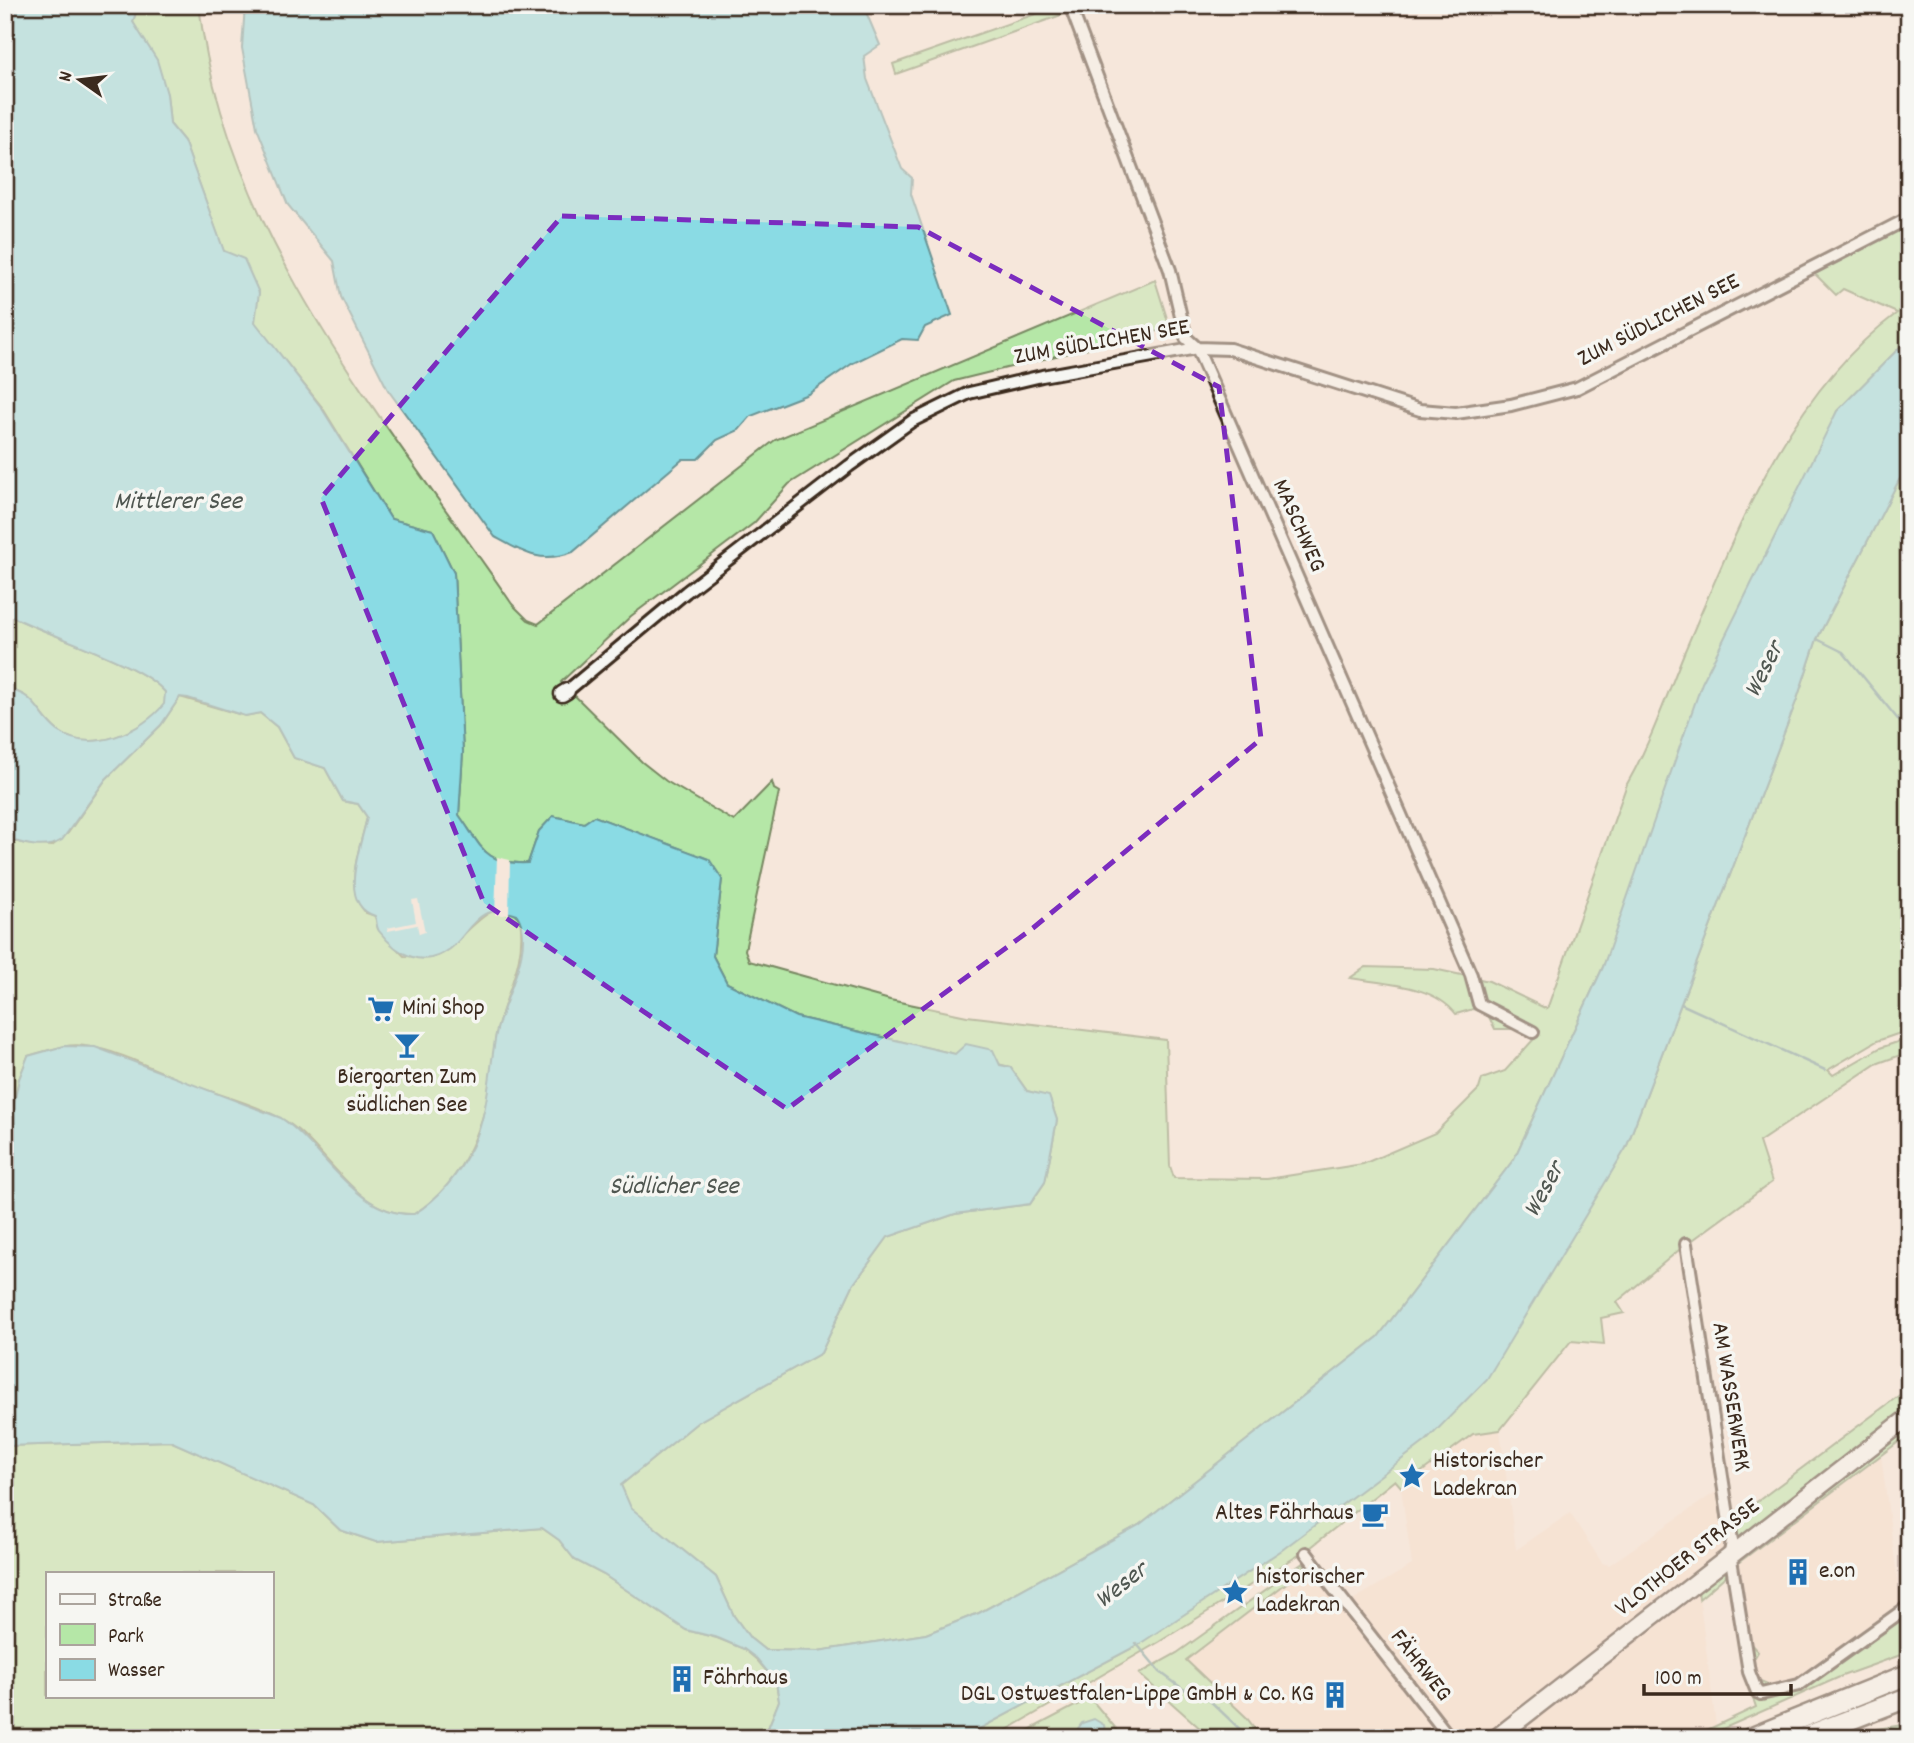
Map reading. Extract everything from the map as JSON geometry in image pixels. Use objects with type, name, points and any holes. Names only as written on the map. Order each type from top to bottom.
[{"type":"highway","points":[[1751,1738],[1909,1674]]},
{"type":"highway","points":[[1802,1738],[1909,1697]]},
{"type":"main road","name":"VLOTHOER STRASSE","points":[[1496,1738],[1730,1553],[1909,1417]]},
{"type":"street","name":"MASCHWEG","points":[[1070,5],[1170,270],[1186,338],[1197,348],[1471,975],[1479,1004],[1533,1032]]},
{"type":"street","name":"ZUM SÜDLICHEN SEE","points":[[565,692],[686,592],[849,466],[912,421],[969,393],[1042,376],[1197,348],[1230,349],[1420,410],[1456,413],[1511,405],[1577,388],[1909,218]]},
{"type":"street","name":"AM WASSERWERK","points":[[1686,1244],[1732,1541],[1730,1553],[1749,1672],[1757,1692],[1761,1694],[1799,1685],[1909,1606]]},
{"type":"street","name":"FÄHRWEG","points":[[1306,1553],[1450,1738]]},
{"type":"highlighted area","points":[[562,216],[918,227],[1219,387],[1261,739],[1033,928],[787,1109],[484,903],[321,498]]},
{"type":"shaded area","points":[[1500,1430],[1516,1550],[1570,1513],[1602,1563],[1609,1565],[1717,1491],[1724,1535],[1734,1527],[1738,1562],[1881,1455],[1901,1607],[1797,1682],[1770,1685],[1758,1680],[1751,1664],[1757,1652],[1748,1641],[1737,1563],[1698,1588],[1716,1725],[1690,1738],[1262,1738],[1246,1717],[1186,1660],[1317,1559],[1351,1601],[1412,1565],[1401,1488],[1395,1479],[1402,1487],[1474,1434]]},
{"type":"green space","points":[[134,5],[199,5],[215,90],[241,170],[276,248],[364,395],[512,604],[528,620],[538,624],[775,440],[1155,280],[1170,328],[954,381],[789,484],[754,523],[631,616],[561,682],[642,762],[666,781],[734,821],[772,782],[774,789],[779,792],[745,950],[749,961],[890,1000],[967,1016],[1166,1040],[1170,1166],[1174,1178],[1267,1179],[1363,1164],[1435,1133],[1479,1089],[1482,1079],[1505,1071],[1533,1040],[1522,1029],[1495,1029],[1488,1015],[1473,1009],[1456,1014],[1446,1004],[1421,991],[1350,978],[1366,967],[1434,969],[1489,981],[1547,1009],[1627,784],[1651,736],[1724,560],[1769,468],[1795,424],[1825,383],[1859,346],[1897,313],[1843,289],[1836,295],[1815,274],[1909,225],[1909,338],[1837,411],[1603,967],[1514,1159],[1378,1337],[1139,1525],[979,1613],[926,1634],[818,1651],[765,1650],[750,1638],[734,1616],[716,1577],[630,1508],[621,1485],[698,1422],[821,1353],[853,1285],[888,1237],[955,1214],[1030,1204],[1045,1182],[1057,1120],[1049,1097],[1027,1091],[1010,1067],[796,1017],[727,983],[713,956],[722,879],[708,859],[594,816],[584,823],[553,816],[539,831],[528,863],[502,861],[479,845],[459,815],[463,752],[454,573],[433,530],[391,519],[322,407],[254,322],[259,292],[224,252],[184,141],[170,124],[167,94],[133,22],[136,12]]},
{"type":"green space","points":[[1061,5],[1067,13],[896,74],[893,64]]},
{"type":"green space","points":[[1909,468],[1909,1030],[1877,1041],[1828,1070],[1833,1075],[1880,1048],[1909,1038],[1909,1052],[1876,1064],[1759,1142],[1772,1182],[1679,1250],[1617,1302],[1624,1313],[1601,1318],[1604,1344],[1571,1341],[1500,1430],[1473,1434],[1401,1487],[1395,1480],[1310,1548],[1159,1642],[993,1738],[962,1738],[1138,1645],[1626,1148],[1797,699],[1817,639],[1899,480]]},
{"type":"green space","points":[[5,613],[135,670],[165,692],[165,704],[144,723],[116,737],[86,741],[71,738],[58,731],[24,695],[5,689]]},
{"type":"green space","points":[[180,697],[245,716],[260,713],[277,727],[294,758],[325,768],[343,801],[358,804],[367,817],[355,866],[355,891],[366,913],[375,916],[378,929],[404,956],[437,956],[489,913],[500,909],[510,910],[520,920],[521,948],[496,1034],[491,1084],[479,1127],[460,1167],[447,1185],[432,1201],[414,1214],[393,1212],[374,1204],[357,1192],[297,1129],[280,1118],[126,1057],[85,1046],[64,1047],[28,1056],[19,1079],[5,1146],[5,838],[25,844],[52,846],[68,833],[106,779],[161,725]]},
{"type":"green space","points":[[1689,1297],[1731,1514],[1738,1516],[1909,1388],[1909,1434],[1738,1563],[1748,1641],[1758,1652],[1751,1664],[1758,1680],[1770,1685],[1797,1682],[1909,1602],[1909,1652],[1842,1676],[1702,1738],[1690,1738],[1756,1707],[1743,1669],[1728,1574],[1699,1599],[1698,1588],[1738,1562],[1734,1528],[1724,1536]]},
{"type":"green space","points":[[170,1441],[314,1505],[340,1530],[376,1542],[542,1528],[559,1540],[575,1560],[604,1575],[686,1630],[744,1649],[776,1682],[779,1701],[764,1738],[5,1738],[5,1446]]},
{"type":"green space","points":[[1303,1563],[1306,1568],[1186,1660],[1246,1717],[1262,1738],[1211,1738],[1139,1674],[1177,1653]]},
{"type":"green space","points":[[1090,1698],[1124,1738],[1014,1738]]},
{"type":"green space","points":[[1909,1724],[1909,1738],[1856,1738],[1877,1729]]},
{"type":"water","points":[[5,5],[134,5],[136,12],[133,22],[157,60],[167,94],[170,124],[184,141],[224,251],[244,259],[259,293],[255,322],[321,407],[391,519],[433,530],[454,573],[463,752],[459,815],[479,845],[502,861],[528,863],[539,831],[553,816],[584,823],[594,816],[709,859],[722,879],[713,956],[727,983],[796,1017],[955,1054],[966,1044],[993,1050],[1000,1065],[1010,1067],[1027,1091],[1049,1096],[1057,1120],[1045,1182],[1030,1204],[955,1214],[888,1237],[853,1285],[821,1353],[698,1422],[621,1485],[631,1508],[716,1577],[734,1616],[750,1638],[765,1650],[818,1651],[926,1634],[979,1613],[1139,1525],[1378,1337],[1514,1159],[1603,967],[1702,683],[1837,411],[1909,338],[1909,468],[1899,480],[1817,639],[1797,699],[1626,1148],[1487,1379],[1426,1441],[1282,1550],[1138,1645],[962,1738],[764,1738],[779,1701],[776,1682],[757,1659],[744,1649],[718,1638],[686,1630],[604,1575],[575,1560],[559,1540],[542,1528],[376,1542],[340,1530],[314,1505],[170,1441],[5,1446],[5,1146],[19,1079],[28,1056],[64,1046],[95,1047],[281,1118],[358,1192],[393,1212],[414,1214],[448,1184],[473,1145],[485,1104],[499,1021],[516,974],[523,942],[522,927],[517,915],[497,911],[480,917],[450,949],[440,955],[420,959],[402,952],[379,931],[375,916],[363,909],[357,899],[354,872],[367,817],[358,804],[343,801],[325,768],[294,758],[277,727],[260,713],[245,716],[188,698],[180,697],[161,725],[106,779],[62,840],[41,846],[5,838],[5,689],[24,695],[58,731],[71,738],[86,741],[115,737],[143,723],[164,704],[165,692],[135,670],[114,659],[5,613]]},
{"type":"water","points":[[245,5],[863,5],[880,45],[864,56],[867,79],[902,169],[912,178],[911,194],[952,315],[925,327],[918,340],[902,339],[853,363],[808,394],[751,416],[739,430],[717,440],[698,459],[683,459],[573,552],[542,557],[524,552],[495,537],[388,390],[341,297],[334,261],[288,205],[257,128],[242,48]]},
{"type":"water","points":[[1094,1719],[1104,1725],[1106,1738],[1071,1738],[1082,1723]]},
{"type":"pier","points":[[497,857],[510,860],[509,915],[495,915]]},
{"type":"pier","points":[[418,899],[425,932],[419,934],[417,925],[388,931],[387,928],[416,922],[412,900]]},
{"type":"waterway","points":[[1817,639],[1843,652],[1909,733]]},
{"type":"waterway","points":[[1681,1004],[1825,1070]]},
{"type":"waterway","points":[[1136,1643],[1160,1672],[1183,1689],[1205,1696],[1249,1738]]},
{"type":"place","name":"Mini Shop","points":[[381,1009]]},
{"type":"place","name":"Biergarten Zum südlichen See","points":[[407,1045]]},
{"type":"place","name":"Historischer Ladekran","points":[[1412,1476]]},
{"type":"place","name":"Altes Fährhaus","points":[[1375,1514]]},
{"type":"place","name":"e.on","points":[[1798,1572]]},
{"type":"place","name":"historischer Ladekran","points":[[1235,1592]]},
{"type":"place","name":"Fährhaus","points":[[682,1679]]},
{"type":"place","name":"DGL Ostwestfalen-Lippe GmbH & Co. KG","points":[[1335,1695]]},
{"type":"water label","name":"Mittlerer See","points":[[178,502]]},
{"type":"water label","name":"Weser","points":[[1765,670]]},
{"type":"water label","name":"Südlicher See","points":[[674,1187]]},
{"type":"water label","name":"Weser","points":[[1545,1190]]},
{"type":"water label","name":"Weser","points":[[1122,1586]]}]
